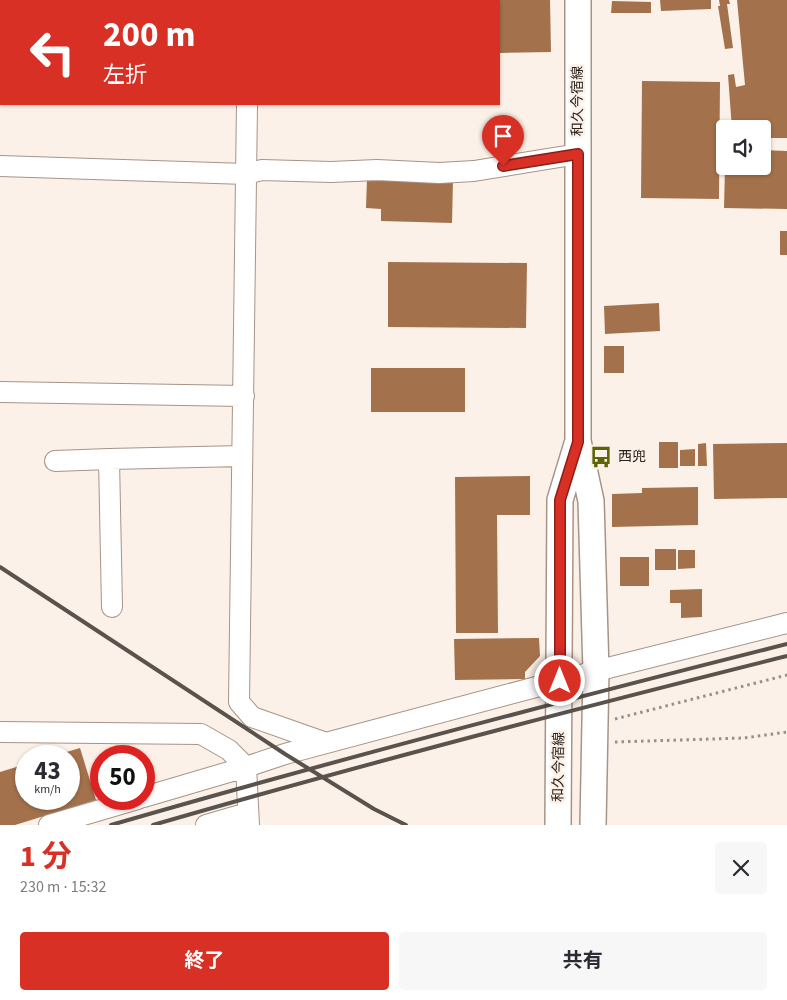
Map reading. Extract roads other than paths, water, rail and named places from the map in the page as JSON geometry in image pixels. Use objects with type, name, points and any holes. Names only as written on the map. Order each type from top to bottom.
[{"type":"main road","name":"和久今宿線","points":[[578,0],[578,442],[591,501],[596,671],[593,825]]},
{"type":"main road","name":"和久今宿線","points":[[558,825],[560,500],[578,442]]},
{"type":"street","points":[[247,105],[239,702],[252,717],[326,743]]},
{"type":"street","points":[[0,166],[246,174],[262,170],[330,172],[377,170],[439,173],[474,171],[578,154]]},
{"type":"street","points":[[0,392],[244,396]]},
{"type":"street","points":[[55,461],[242,456]]},
{"type":"street","points":[[108,459],[112,607]]},
{"type":"street","points":[[155,794],[284,754],[596,671],[787,623]]},
{"type":"street","points":[[0,732],[201,734],[229,750],[246,767],[248,819],[206,825]]},
{"type":"street","points":[[48,825],[100,810]]},
{"type":"railway","points":[[0,567],[285,754],[374,809],[406,825]]},
{"type":"railway","points":[[111,825],[448,731],[787,644]]},
{"type":"railway","points":[[153,825],[311,780],[787,656]]},
{"type":"place","name":"西兜","points":[[601,457]]}]
